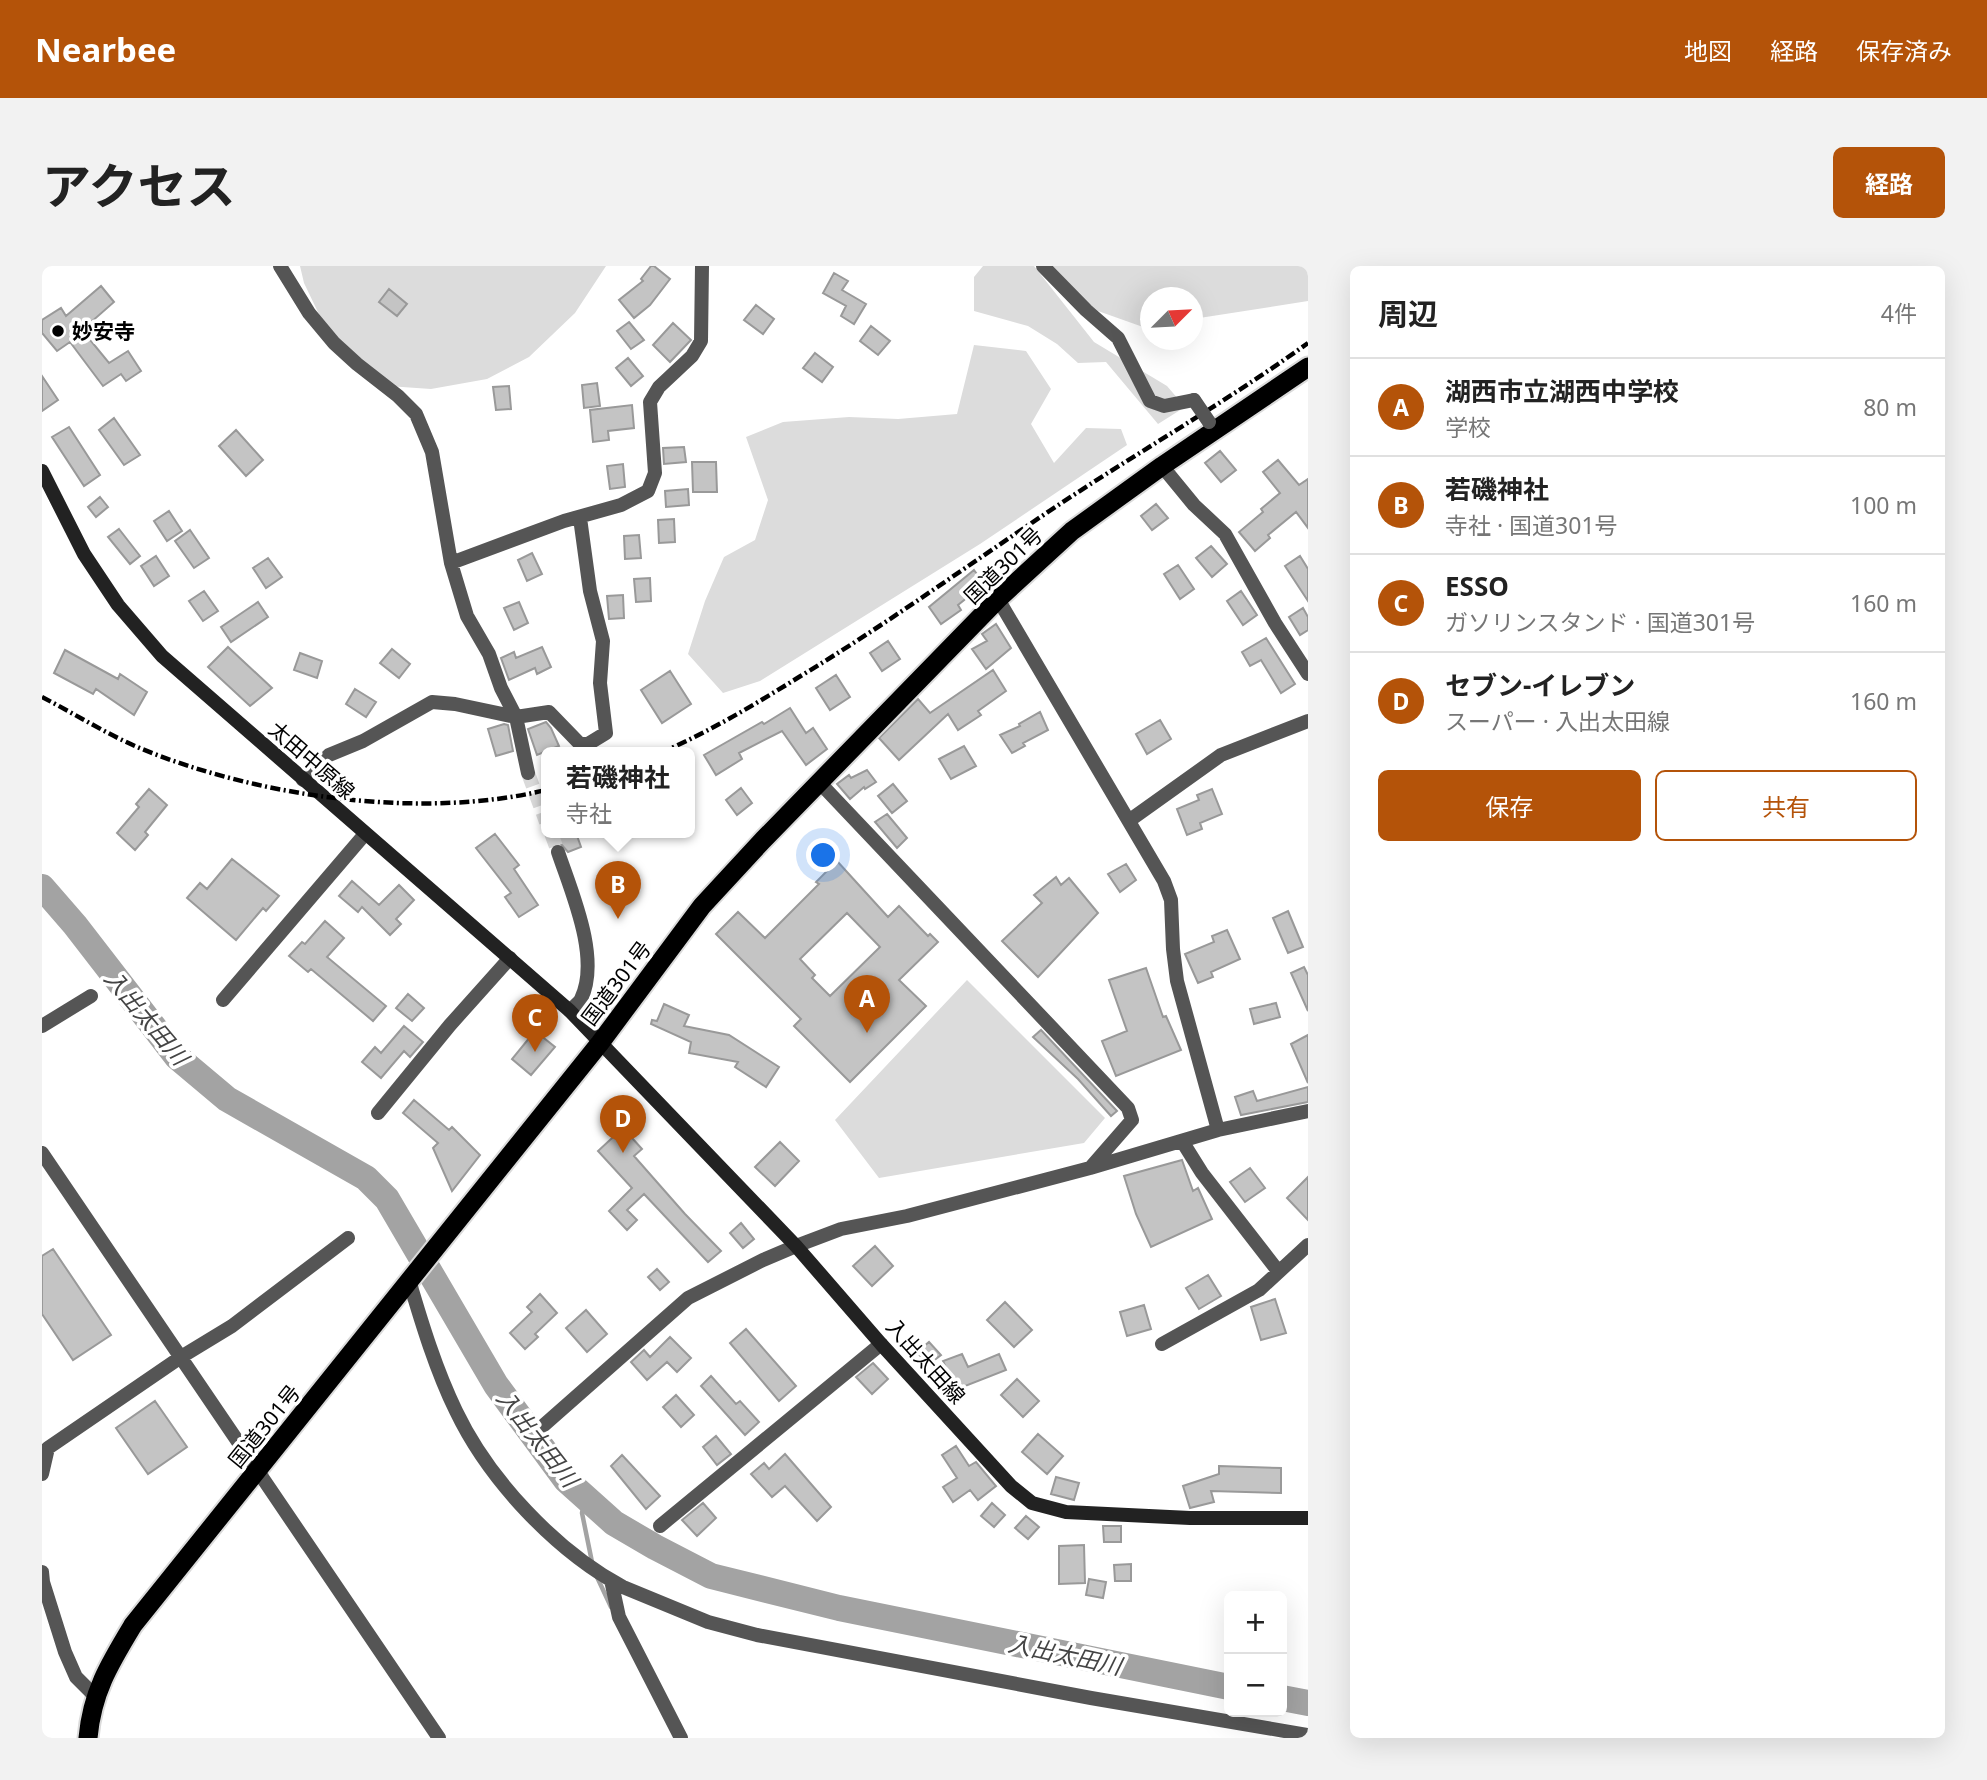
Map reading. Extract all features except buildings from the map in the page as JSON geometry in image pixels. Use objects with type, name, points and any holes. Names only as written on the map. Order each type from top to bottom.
[{"type":"highway","name":"国道301号","points":[[88,1738],[95,1696],[103,1674],[133,1625],[600,1044],[702,906],[998,599],[1072,531],[1212,426],[1308,367]]},
{"type":"main road","name":"太田中原線","points":[[42,471],[83,554],[118,605],[162,656],[570,1011],[600,1044]]},
{"type":"main road","name":"入出太田線","points":[[600,1044],[796,1246],[1011,1486],[1032,1503],[1066,1512],[1190,1518],[1308,1518]]},
{"type":"street","points":[[280,266],[309,313],[334,343],[357,365],[398,396],[415,414],[432,452],[451,563],[467,615],[489,654],[501,688],[516,717],[528,774]]},
{"type":"street","points":[[451,563],[564,521],[621,505],[648,491],[655,473],[650,402],[659,387],[692,356],[701,341],[702,266]]},
{"type":"street","points":[[1043,266],[1118,338],[1150,401],[1164,406],[1194,400],[1212,426]]},
{"type":"street","points":[[1162,466],[1194,505],[1225,534],[1275,624],[1308,674]]},
{"type":"street","points":[[303,780],[329,755],[363,741],[432,702],[516,717],[550,712],[580,744],[588,744],[606,733],[600,683],[603,641],[590,591],[580,518]]},
{"type":"street","points":[[998,599],[1152,858],[1171,900],[1177,981],[1218,1130]]},
{"type":"street","points":[[1129,820],[1221,755],[1308,721]]},
{"type":"street","points":[[819,782],[1128,1108],[1132,1120],[1090,1168]]},
{"type":"street","points":[[223,1000],[365,834]]},
{"type":"street","points":[[558,852],[587,944],[586,974],[581,999],[570,1011]]},
{"type":"street","points":[[378,1113],[450,1025],[510,958]]},
{"type":"street","points":[[42,1026],[91,996]]},
{"type":"street","points":[[544,1425],[688,1298],[796,1246],[841,1229],[907,1216],[1090,1168],[1218,1130],[1308,1111]]},
{"type":"street","points":[[1182,1140],[1202,1173],[1278,1272]]},
{"type":"street","points":[[42,1153],[439,1738]]},
{"type":"street","points":[[42,1474],[48,1448],[181,1357],[232,1326],[348,1238]]},
{"type":"street","points":[[1162,1344],[1259,1290],[1308,1245]]},
{"type":"street","points":[[409,1280],[424,1329],[456,1411],[483,1456],[508,1490],[555,1539],[611,1580],[708,1622],[757,1635],[1091,1698],[1308,1735]]},
{"type":"street","points":[[660,1526],[881,1344]]},
{"type":"street","points":[[42,1572],[65,1652],[76,1677],[95,1696]]},
{"type":"street","points":[[611,1580],[619,1616],[681,1738]]},
{"type":"shaded area","points":[[300,266],[606,266],[575,313],[529,357],[487,379],[431,389],[388,386],[327,331],[304,283]]},
{"type":"shaded area","points":[[983,266],[1034,266],[1094,342],[1167,386],[1185,407],[1158,424],[1106,362],[1078,363],[1057,344],[1028,326],[974,311],[974,277]]},
{"type":"shaded area","points":[[1048,266],[1308,266],[1308,301],[1203,317],[1203,287],[1140,287],[1140,326],[1098,311],[1050,271]]},
{"type":"shaded area","points":[[974,345],[1026,351],[1051,389],[1031,424],[1054,463],[1086,428],[1121,429],[1127,445],[980,544],[760,681],[723,693],[688,654],[705,601],[724,557],[755,540],[768,500],[746,437],[783,422],[849,417],[898,419],[957,414]]},
{"type":"shaded area","points":[[967,980],[1105,1118],[1084,1143],[879,1178],[835,1120]]},
{"type":"waterway","name":"入出太田川","points":[[42,887],[75,925],[177,1057],[227,1099],[366,1178],[387,1199],[496,1385],[566,1480],[614,1523],[711,1576],[839,1608],[1224,1686]]},
{"type":"waterway","points":[[585,1498],[582,1513],[592,1562]]},
{"type":"waterway","points":[[597,1577],[611,1607]]},
{"type":"waterway","name":"入出太田川","points":[[1287,1699],[1308,1703]]},
{"type":"tunnel","points":[[528,773],[541,808]]},
{"type":"tunnel","points":[[553,838],[558,852]]},
{"type":"railway","points":[[673,747],[731,718],[830,658],[1075,494],[1308,343]]},
{"type":"railway","points":[[42,697],[142,749],[188,766],[289,791],[341,799],[447,803],[498,799],[541,791]]},
{"type":"place","name":"妙安寺","points":[[58,331]]},
{"type":"place","name":"若磯神社","points":[[618,919]]},
{"type":"place","name":"湖西市立湖西中学校","points":[[867,1033]]},
{"type":"place","name":"ESSO","points":[[535,1052]]},
{"type":"place","name":"セブン-イレブン","points":[[623,1153]]}]
